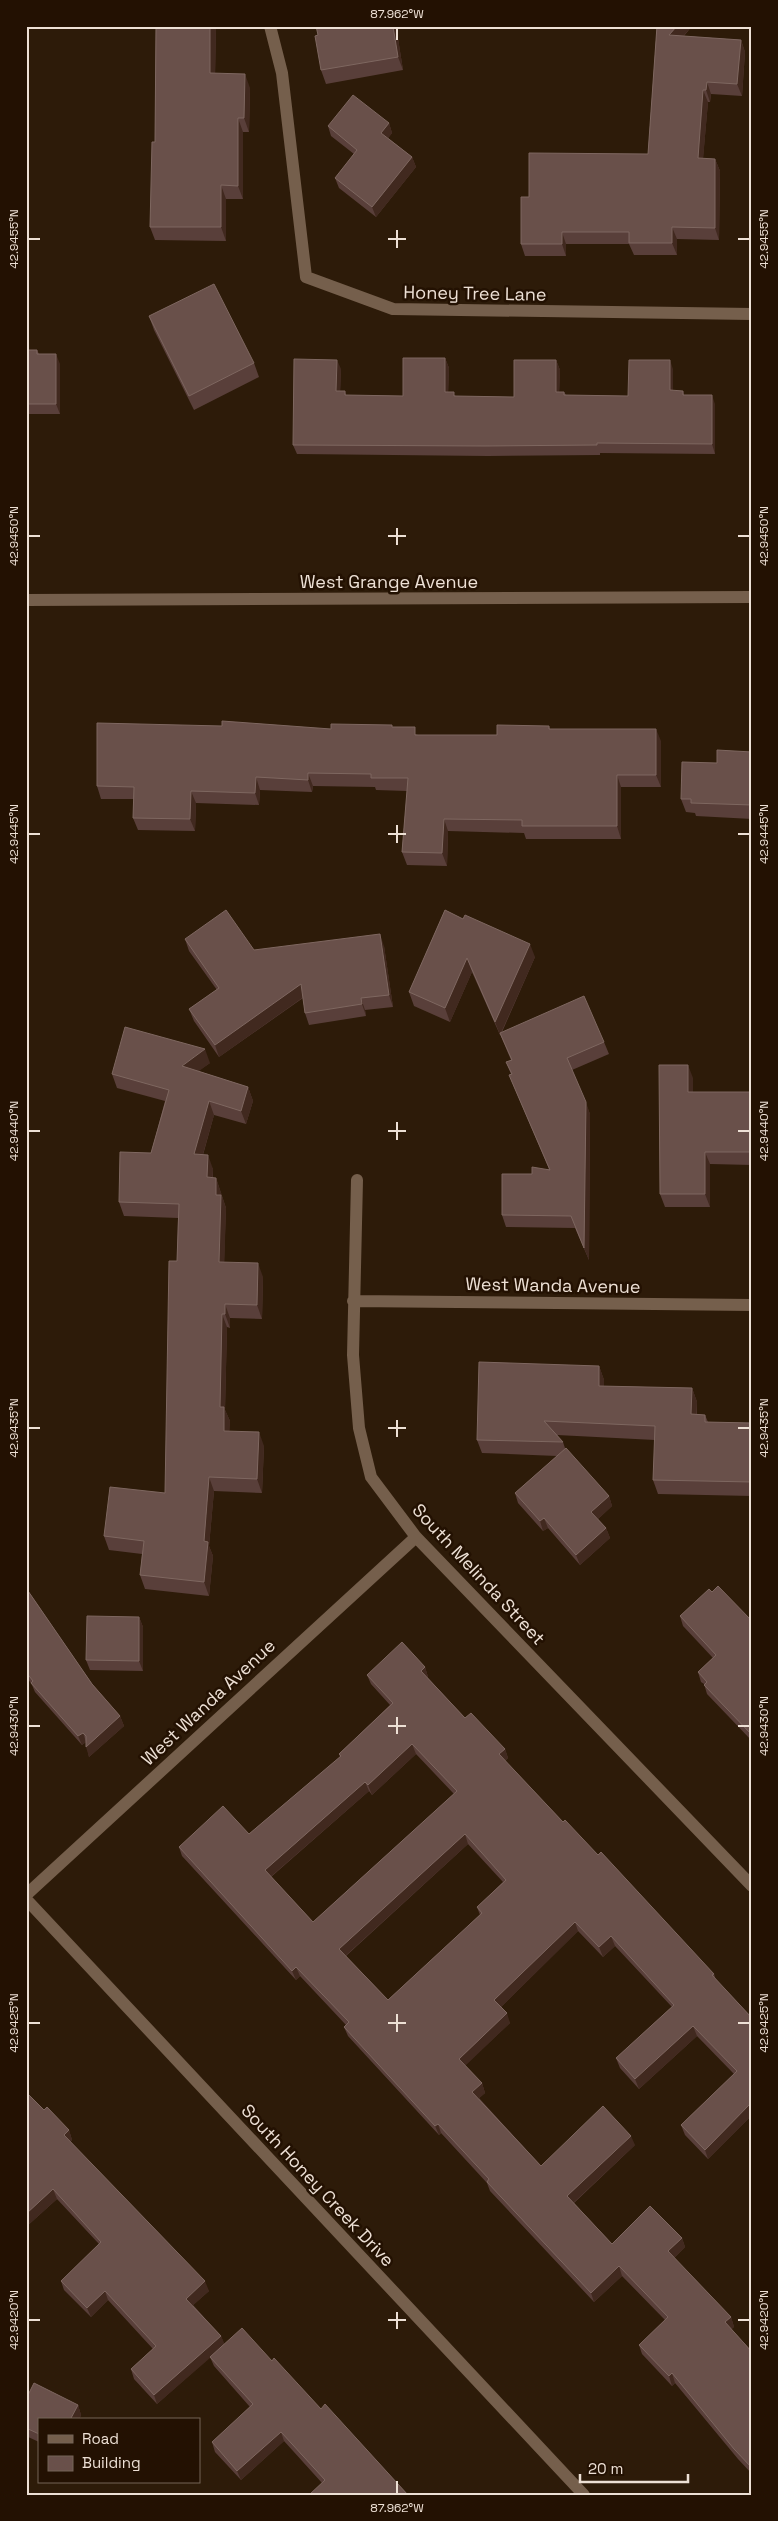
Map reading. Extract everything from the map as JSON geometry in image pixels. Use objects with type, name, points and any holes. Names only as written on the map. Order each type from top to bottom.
[{"type":"street","name":"Honey Tree Lane","points":[[270,26],[282,73],[306,277],[393,309],[752,314]]},
{"type":"street","name":"West Grange Avenue","points":[[26,600],[752,597]]},
{"type":"street","name":"South Melinda Street","points":[[358,1180],[353,1300],[353,1355],[359,1428],[372,1476],[416,1537],[752,1886]]},
{"type":"street","name":"West Wanda Avenue","points":[[353,1300],[752,1304]]},
{"type":"street","name":"West Wanda Avenue","points":[[26,1895],[416,1537]]},
{"type":"street","name":"South Honey Creek Drive","points":[[26,1899],[584,2495]]},
{"type":"building","points":[[156,26],[210,26],[210,73],[245,74],[244,118],[238,118],[238,186],[221,185],[221,227],[150,227],[152,142],[155,142]]},
{"type":"building","points":[[316,26],[393,26],[398,57],[321,70],[315,36],[318,35]]},
{"type":"building","points":[[657,26],[677,26],[669,35],[741,40],[737,84],[707,82],[706,90],[703,90],[698,158],[715,159],[715,228],[672,227],[672,243],[629,243],[629,232],[562,232],[562,244],[521,244],[521,197],[529,197],[529,153],[648,154]]},
{"type":"building","points":[[353,95],[389,123],[381,133],[412,157],[372,207],[335,178],[357,150],[328,126]]},
{"type":"building","points":[[214,284],[254,363],[189,396],[149,316]]},
{"type":"building","points":[[26,350],[37,350],[37,354],[56,354],[56,404],[26,404]]},
{"type":"building","points":[[403,358],[445,358],[445,392],[454,392],[454,396],[514,397],[514,360],[556,360],[556,392],[564,392],[564,395],[628,396],[629,360],[670,360],[670,390],[683,391],[683,395],[712,395],[712,444],[293,445],[294,359],[337,360],[336,391],[345,391],[345,395],[403,396]]},
{"type":"building","points":[[222,721],[331,729],[331,724],[392,725],[392,727],[415,727],[415,735],[497,735],[497,725],[549,726],[549,729],[656,729],[656,775],[617,775],[617,826],[522,826],[522,820],[444,819],[442,853],[402,852],[408,778],[371,778],[371,774],[308,773],[308,780],[256,777],[255,793],[191,791],[190,819],[133,818],[134,787],[97,786],[97,723],[222,726]]},
{"type":"building","points":[[717,750],[752,752],[752,805],[691,803],[691,799],[681,799],[682,762],[717,763]]},
{"type":"building","points":[[226,910],[254,950],[380,934],[389,995],[361,998],[362,1004],[305,1013],[301,984],[215,1045],[189,1009],[219,988],[185,939]]},
{"type":"building","points":[[445,910],[463,919],[465,915],[530,944],[495,1022],[467,958],[445,1008],[409,992]]},
{"type":"building","points":[[584,996],[604,1042],[567,1058],[586,1102],[584,1248],[571,1216],[502,1215],[502,1174],[532,1174],[532,1167],[550,1170],[509,1075],[512,1074],[506,1062],[512,1060],[500,1033]]},
{"type":"building","points":[[125,1027],[205,1049],[182,1066],[248,1087],[241,1111],[209,1101],[194,1154],[208,1155],[207,1177],[216,1178],[216,1195],[221,1195],[219,1262],[258,1263],[257,1305],[225,1304],[225,1314],[222,1314],[220,1407],[224,1407],[224,1431],[259,1432],[257,1479],[209,1477],[204,1541],[208,1542],[204,1582],[140,1575],[144,1541],[104,1536],[110,1487],[165,1493],[169,1261],[177,1261],[179,1204],[119,1202],[120,1152],[151,1153],[169,1090],[112,1074]]},
{"type":"building","points":[[659,1065],[688,1065],[688,1092],[752,1092],[752,1152],[705,1152],[705,1194],[660,1194]]},
{"type":"building","points":[[479,1362],[599,1366],[599,1386],[692,1388],[691,1414],[705,1415],[705,1422],[752,1423],[752,1482],[653,1480],[655,1426],[544,1421],[563,1442],[477,1440]]},
{"type":"building","points":[[566,1448],[609,1496],[591,1512],[606,1528],[576,1555],[544,1518],[540,1521],[515,1493]]},
{"type":"building","points":[[718,1586],[752,1621],[752,1735],[704,1685],[707,1682],[698,1672],[716,1655],[680,1616],[709,1589],[712,1592]]},
{"type":"building","points":[[26,1588],[92,1684],[120,1716],[86,1747],[86,1736],[83,1733],[78,1736],[31,1683],[33,1681],[26,1672]]},
{"type":"building","points":[[87,1616],[139,1617],[139,1661],[86,1660]]},
{"type":"building","points":[[402,1642],[425,1667],[421,1671],[465,1718],[471,1713],[505,1749],[499,1754],[563,1822],[565,1820],[598,1855],[601,1852],[752,2018],[752,2102],[705,2150],[681,2125],[737,2071],[693,2026],[635,2079],[616,2058],[674,2005],[611,1936],[599,1947],[575,1922],[494,2000],[507,2013],[459,2059],[482,2083],[472,2092],[541,2166],[603,2106],[631,2136],[567,2196],[612,2244],[650,2206],[682,2238],[668,2251],[731,2317],[725,2322],[752,2352],[752,2468],[734,2449],[672,2373],[669,2376],[639,2345],[668,2317],[619,2266],[591,2293],[487,2182],[489,2179],[438,2124],[435,2126],[344,2027],[349,2022],[296,1967],[292,1971],[179,1847],[223,1806],[249,1834],[341,1756],[339,1754],[393,1703],[367,1675]],"holes":[[[412,1744],[457,1791],[313,1922],[265,1870],[365,1782],[368,1785]],[[465,1834],[506,1880],[477,1907],[482,1913],[388,2000],[339,1949]]]},
{"type":"building","points":[[26,2092],[44,2110],[47,2107],[69,2130],[64,2135],[205,2281],[186,2299],[221,2336],[154,2395],[131,2369],[156,2346],[105,2291],[87,2308],[61,2281],[101,2242],[53,2189],[26,2214]]},
{"type":"building","points":[[242,2328],[272,2361],[274,2358],[321,2409],[325,2404],[408,2495],[309,2495],[325,2480],[281,2432],[237,2471],[212,2442],[253,2404],[210,2357]]},
{"type":"building","points":[[34,2383],[78,2405],[71,2418],[38,2418],[38,2434],[26,2428],[26,2399]]}]
